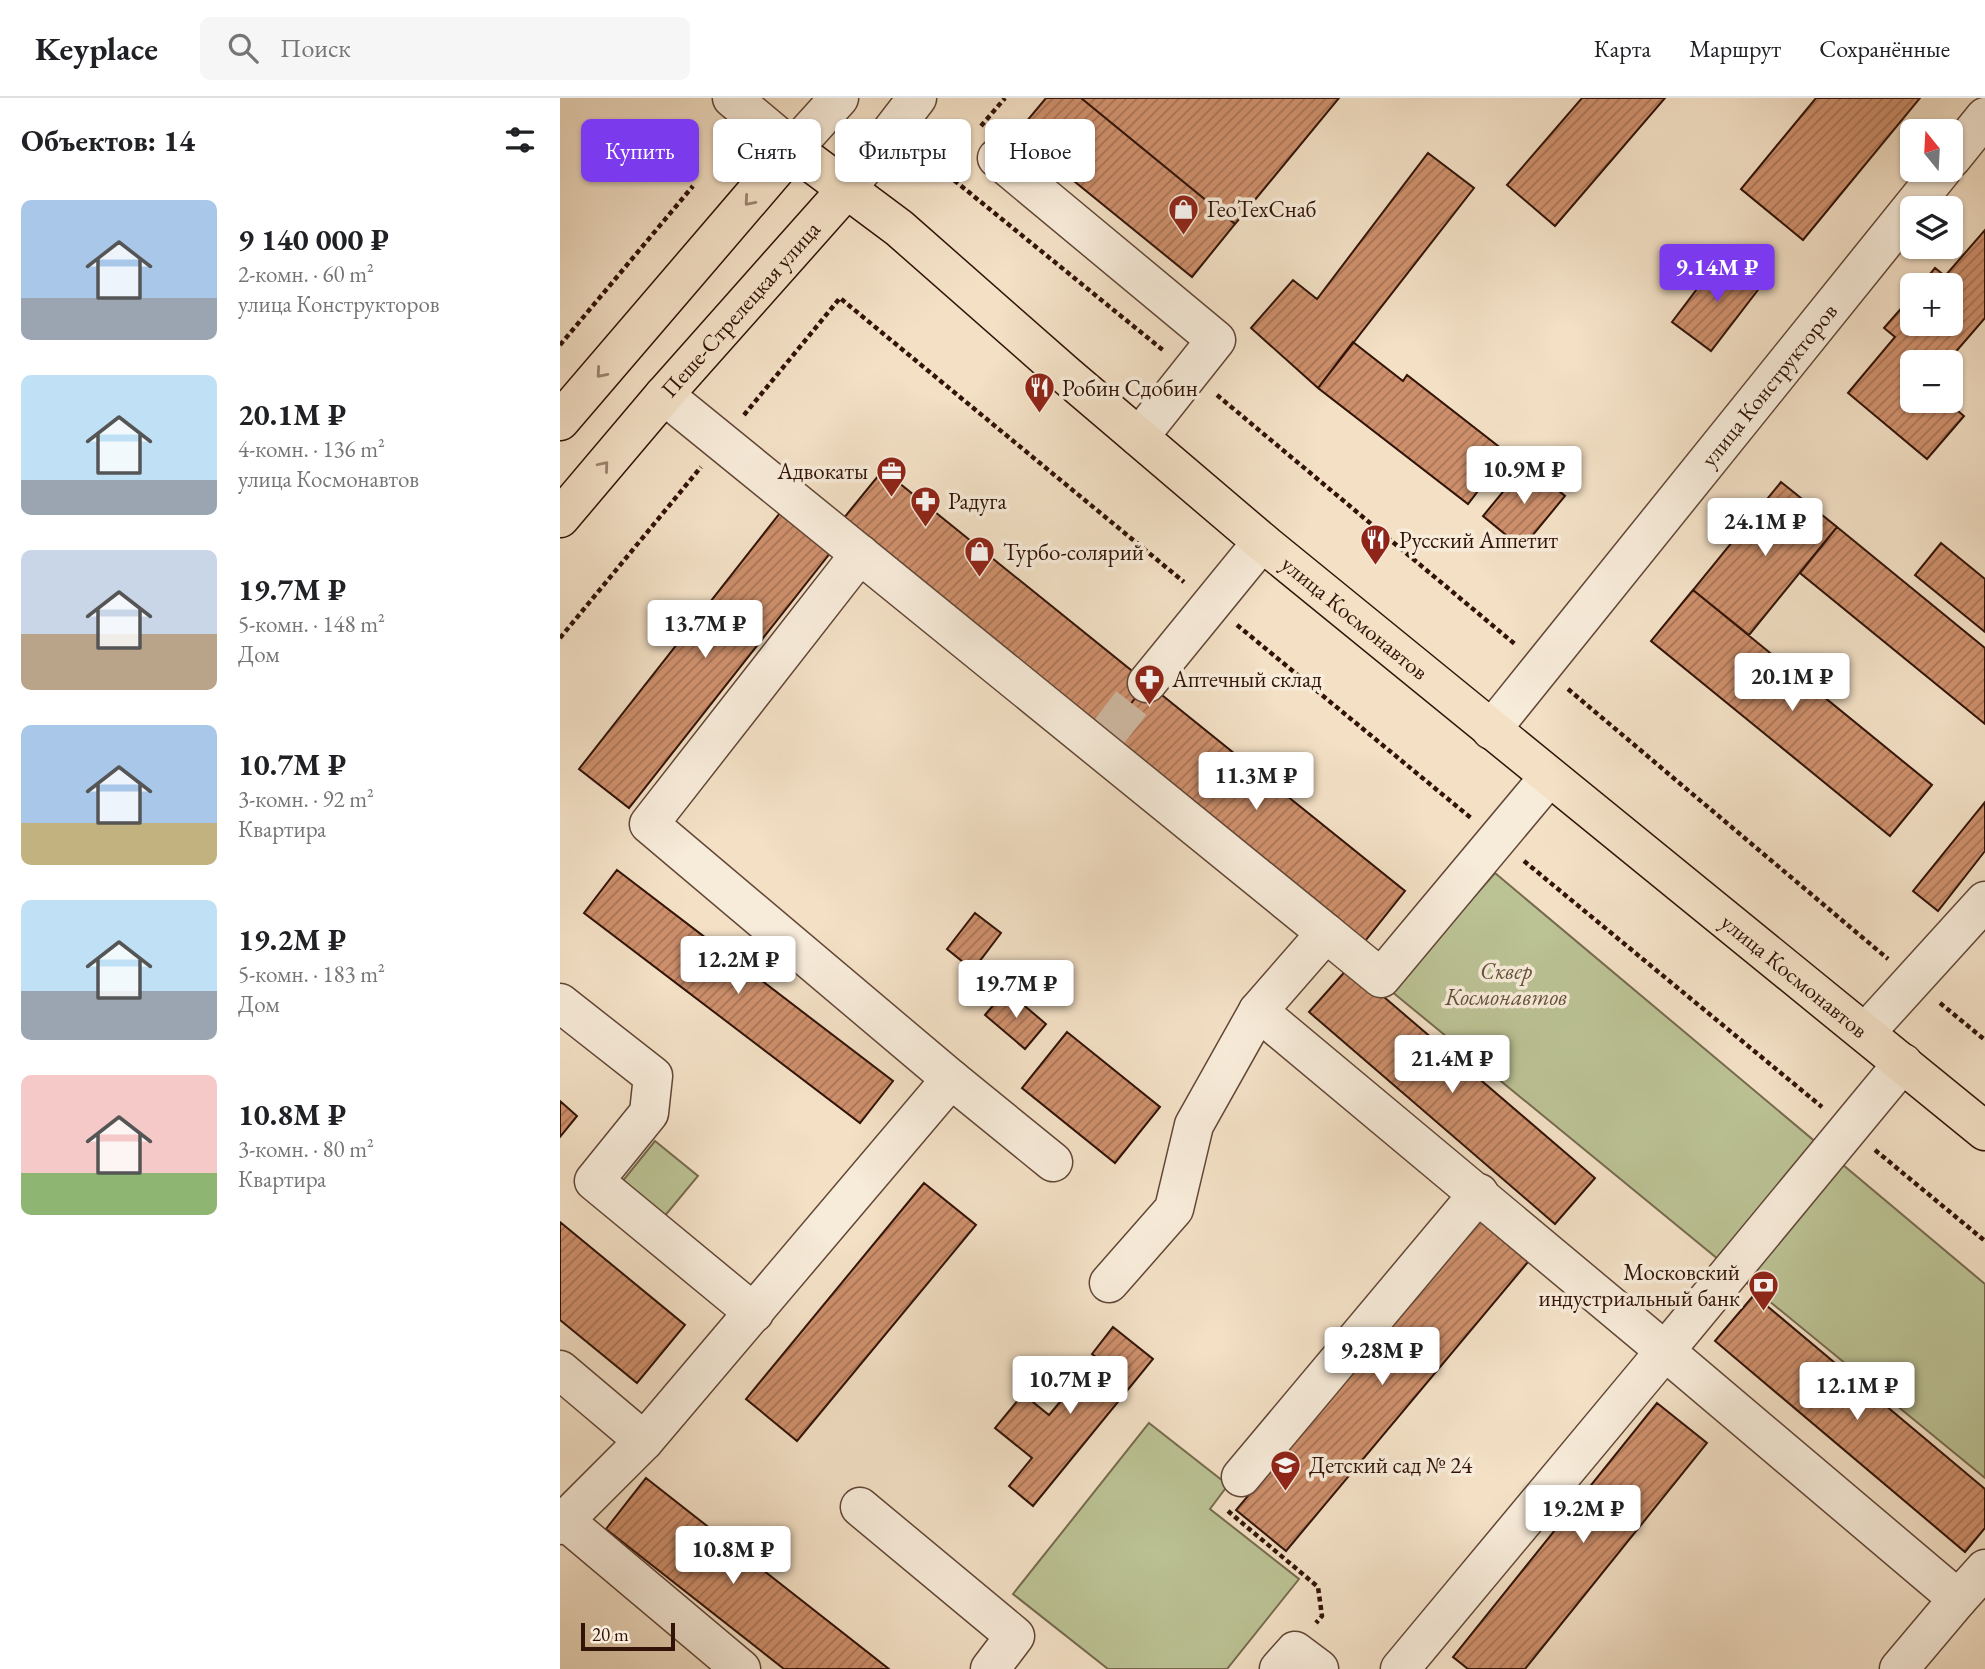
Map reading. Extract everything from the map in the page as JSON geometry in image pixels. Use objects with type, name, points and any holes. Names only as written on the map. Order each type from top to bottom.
[{"type":"main road","name":"улица Космонавтов","points":[[821,170],[899,228],[1262,542],[1985,1131]]},
{"type":"main road","points":[[560,421],[765,182]]},
{"type":"main road","name":"Пеше-Стрелецкая улица","points":[[560,518],[664,395],[847,189]]},
{"type":"street","name":"улица Космонавтов","points":[[732,98],[757,119]]},
{"type":"street","points":[[820,119],[839,98]]},
{"type":"street","name":"Пеше-Стрелецкая улица","points":[[847,189],[917,98]]},
{"type":"street","points":[[1964,143],[1985,117]]},
{"type":"street","points":[[1026,182],[1216,340],[1139,437]]},
{"type":"street","name":"улица Конструкторов","points":[[1491,730],[1932,182]]},
{"type":"street","points":[[664,395],[860,554],[1102,741],[1381,978],[1549,777]]},
{"type":"street","points":[[1147,683],[1262,542]]},
{"type":"street","points":[[860,554],[649,824],[951,1079],[1054,1162]]},
{"type":"street","points":[[1866,1032],[1985,901]]},
{"type":"street","points":[[1109,1283],[1174,1209],[1194,1125],[1258,1011],[1326,933]]},
{"type":"street","points":[[560,1003],[653,1076],[649,1113],[594,1181],[754,1313]]},
{"type":"street","points":[[1258,1011],[1479,1193],[1958,1599]]},
{"type":"street","points":[[1400,1669],[1903,1063]]},
{"type":"street","points":[[741,1669],[562,1523],[644,1441],[951,1079]]},
{"type":"street","points":[[1241,1477],[1479,1193]]},
{"type":"street","points":[[560,1370],[644,1441]]},
{"type":"street","points":[[860,1507],[1015,1636],[990,1669]]},
{"type":"street","points":[[1899,1669],[1985,1569]]},
{"type":"path","points":[[956,182],[1190,373],[1985,1040]]},
{"type":"path","points":[[560,345],[693,186]]},
{"type":"path","points":[[840,298],[1985,1241]]},
{"type":"path","points":[[1241,1477],[1225,1508],[1318,1587],[1322,1616],[1298,1663]]},
{"type":"green space","name":"Сквер Космонавтов","points":[[1495,873],[1985,1284],[1985,1478],[1391,991]]},
{"type":"green space","points":[[655,1141],[698,1176],[663,1218],[621,1183]]},
{"type":"green space","points":[[1149,1423],[1228,1485],[1210,1509],[1299,1579],[1227,1669],[1108,1669],[1013,1594]]},
{"type":"building","points":[[1046,98],[1081,98],[1235,224],[1192,277],[1075,182],[1095,182],[1095,119],[1028,119]]},
{"type":"building","points":[[1081,98],[1339,98],[1235,224]]},
{"type":"building","points":[[1582,98],[1665,98],[1555,226],[1507,185]]},
{"type":"building","points":[[1816,98],[1920,98],[1803,240],[1741,189]]},
{"type":"building","points":[[1428,153],[1474,188],[1318,388],[1251,328],[1293,280],[1317,299]]},
{"type":"building","points":[[1985,230],[1985,318],[1957,350],[1900,350],[1900,413],[1960,413],[1964,416],[1927,459],[1848,393],[1895,337],[1884,328],[1900,310],[1900,336],[1963,336],[1963,273],[1948,273],[1960,259],[1963,259],[1963,255]]},
{"type":"building","points":[[1722,256],[1761,286],[1711,351],[1672,322]]},
{"type":"building","points":[[1353,342],[1403,381],[1407,375],[1507,453],[1468,504],[1318,388]]},
{"type":"building","points":[[1526,464],[1565,496],[1522,548],[1483,516]]},
{"type":"building","points":[[883,470],[1147,683],[1108,733],[843,519]]},
{"type":"building","points":[[1781,482],[1837,527],[1749,635],[1693,590]]},
{"type":"building","points":[[780,513],[831,552],[629,808],[579,769]]},
{"type":"building","points":[[1837,527],[1985,648],[1985,724],[1800,573]]},
{"type":"building","points":[[1941,543],[1985,579],[1985,632],[1915,575]]},
{"type":"building","points":[[1693,590],[1932,785],[1890,836],[1651,641]]},
{"type":"building","points":[[1147,683],[1405,891],[1365,941],[1108,733]]},
{"type":"building","points":[[1985,802],[1985,851],[1938,911],[1913,891]]},
{"type":"building","points":[[617,870],[893,1081],[860,1123],[584,913]]},
{"type":"building","points":[[975,913],[1001,933],[973,970],[947,949]]},
{"type":"building","points":[[1349,967],[1595,1178],[1555,1224],[1309,1012]]},
{"type":"building","points":[[1006,990],[1046,1024],[1025,1049],[985,1015]]},
{"type":"building","points":[[1067,1032],[1160,1107],[1115,1163],[1022,1088]]},
{"type":"building","points":[[560,1101],[577,1116],[560,1137]]},
{"type":"building","points":[[924,1183],[976,1225],[797,1441],[746,1399]]},
{"type":"building","points":[[1480,1221],[1528,1262],[1286,1551],[1236,1510]]},
{"type":"building","points":[[560,1222],[685,1325],[637,1383],[560,1320]]},
{"type":"building","points":[[1754,1295],[1985,1489],[1985,1528],[1965,1552],[1715,1341]]},
{"type":"building","points":[[1113,1327],[1153,1359],[1033,1506],[1009,1486],[1032,1458],[995,1428],[1023,1394],[1049,1415],[1076,1383],[1084,1390],[1105,1364],[1092,1354]]},
{"type":"building","points":[[1657,1403],[1707,1443],[1525,1669],[1468,1669],[1453,1657]]},
{"type":"building","points":[[646,1478],[889,1669],[784,1669],[606,1529]]},
{"type":"tunnel","points":[[1108,733],[1147,683]]},
{"type":"place","name":"ГеоТехСнаб","points":[[1184,236]]},
{"type":"place","name":"Робин Сдобин","points":[[1039,415]]},
{"type":"place","name":"Адвокаты","points":[[891,498]]},
{"type":"place","name":"Радуга","points":[[925,528]]},
{"type":"place","name":"Русский Аппетит","points":[[1376,567]]},
{"type":"place","name":"Турбо-солярий","points":[[980,579]]},
{"type":"place","name":"Аптечный склад","points":[[1149,706]]},
{"type":"place","name":"Московский индустриальный банк","points":[[1763,1312]]},
{"type":"place","name":"Детский сад № 24","points":[[1286,1492]]}]
